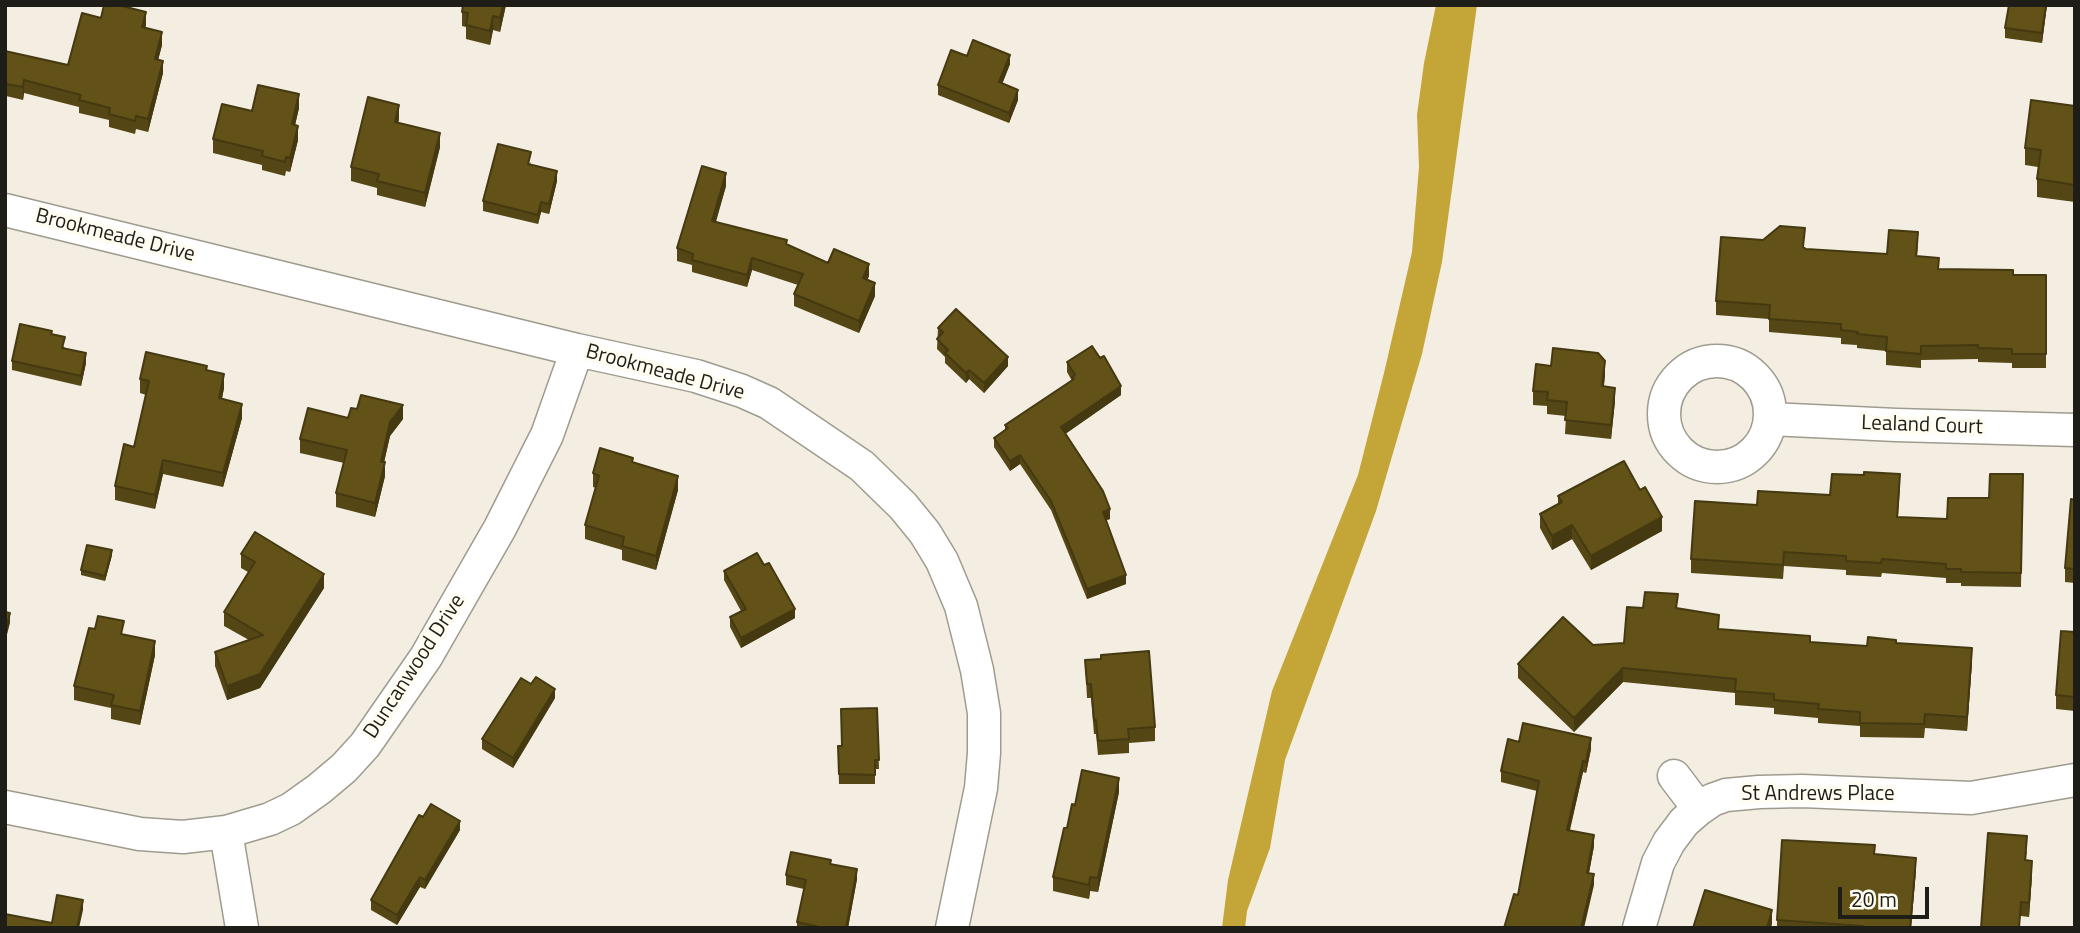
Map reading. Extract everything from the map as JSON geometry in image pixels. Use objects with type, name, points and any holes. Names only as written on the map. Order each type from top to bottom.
[{"type":"street","name":"Brookmeade Drive","points":[[5,209],[577,350],[696,376],[769,403],[862,466],[903,506],[925,533],[942,561],[961,606],[977,670],[984,713],[981,788],[952,928]]},
{"type":"street","name":"Duncanwood Drive","points":[[5,807],[140,834],[183,837],[226,832],[270,819],[291,809],[319,789],[344,768],[390,712],[426,657],[500,528],[547,435],[577,350]]},
{"type":"street","name":"Lealand Court","points":[[1770,418],[2075,430]]},
{"type":"street","points":[[1674,776],[1699,809]]},
{"type":"street","name":"St Andrews Place","points":[[1639,928],[1658,863],[1684,822],[1712,800],[1726,795],[1759,792],[1859,792],[1971,798],[2075,780]]},
{"type":"street","points":[[226,832],[242,928]]},
{"type":"shaded area","points":[[1436,5],[1477,5],[1442,262],[1422,354],[1376,511],[1285,760],[1270,848],[1247,911],[1245,928],[1222,928],[1228,880],[1272,691],[1358,475],[1384,373],[1412,252],[1419,167],[1417,115]]},
{"type":"building","points":[[104,5],[118,5],[146,12],[142,27],[162,32],[155,59],[163,61],[148,119],[136,116],[135,121],[109,114],[110,108],[79,100],[81,95],[24,80],[23,87],[6,84],[5,88],[5,51],[68,65],[82,13],[101,18]]},
{"type":"building","points":[[463,5],[503,5],[500,18],[493,16],[490,31],[466,25],[468,13],[462,12]]},
{"type":"building","points":[[2009,5],[2046,5],[2042,33],[2005,28]]},
{"type":"building","points":[[973,40],[1010,55],[999,82],[1018,90],[1009,113],[938,85],[951,50],[967,56]]},
{"type":"building","points":[[258,85],[299,94],[292,124],[298,126],[290,158],[286,157],[285,162],[262,156],[263,151],[213,139],[222,104],[252,111]]},
{"type":"building","points":[[368,97],[399,105],[395,122],[440,133],[425,193],[377,181],[379,174],[351,167]]},
{"type":"building","points":[[2031,100],[2075,106],[2075,185],[2037,179],[2041,150],[2025,148]]},
{"type":"building","points":[[498,144],[531,152],[528,164],[557,171],[549,204],[541,202],[538,215],[483,201]]},
{"type":"building","points":[[702,166],[726,173],[712,221],[787,240],[786,244],[828,263],[834,249],[869,264],[863,278],[875,283],[859,321],[794,294],[803,274],[752,258],[747,275],[692,260],[693,254],[677,248]]},
{"type":"building","points":[[1780,226],[1805,228],[1803,247],[1806,249],[1887,254],[1889,230],[1918,232],[1916,256],[1939,258],[1938,269],[2013,270],[2013,275],[2046,275],[2046,354],[2012,354],[2012,349],[1978,348],[1978,345],[1921,346],[1921,354],[1886,351],[1887,337],[1841,330],[1841,324],[1769,319],[1770,305],[1716,301],[1721,237],[1763,240]]},
{"type":"building","points":[[956,309],[1008,357],[984,383],[969,370],[966,373],[945,353],[948,350],[937,339],[943,332],[938,328]]},
{"type":"building","points":[[20,324],[52,331],[51,334],[65,337],[62,348],[86,353],[81,376],[12,361]]},
{"type":"building","points":[[1092,346],[1100,358],[1104,356],[1121,386],[1061,427],[1103,491],[1110,509],[1103,512],[1126,575],[1087,589],[1051,501],[1020,455],[1010,461],[994,438],[1008,428],[1005,425],[1074,379],[1072,377],[1075,375],[1067,362]]},
{"type":"building","points":[[1553,348],[1598,353],[1605,361],[1602,386],[1615,388],[1611,425],[1565,420],[1567,402],[1547,400],[1548,392],[1533,391],[1536,364],[1551,366]]},
{"type":"building","points":[[146,352],[207,366],[206,370],[224,374],[219,398],[242,404],[223,473],[163,460],[155,495],[115,486],[124,444],[134,447],[149,381],[140,379]]},
{"type":"building","points":[[361,395],[403,405],[390,422],[381,462],[385,462],[375,503],[336,493],[347,450],[300,439],[308,408],[348,418],[351,408],[357,409]]},
{"type":"building","points":[[600,448],[633,458],[632,462],[678,476],[656,556],[622,546],[624,537],[585,525],[599,476],[593,473]]},
{"type":"building","points":[[1624,461],[1640,490],[1645,487],[1662,517],[1591,556],[1572,525],[1552,536],[1540,514],[1562,502],[1558,496]]},
{"type":"building","points":[[1864,472],[1900,474],[1897,517],[1947,519],[1948,498],[1989,498],[1990,474],[2023,474],[2021,573],[1961,572],[1961,569],[1946,569],[1946,564],[1882,559],[1881,563],[1846,561],[1846,556],[1784,552],[1783,565],[1691,559],[1695,501],[1757,505],[1758,491],[1830,495],[1832,474],[1864,475]]},
{"type":"building","points":[[2071,499],[2075,500],[2075,569],[2065,568]]},
{"type":"building","points":[[255,532],[324,574],[260,674],[227,686],[215,652],[263,635],[224,612],[255,562],[241,554]]},
{"type":"building","points":[[87,545],[112,550],[105,576],[81,570]]},
{"type":"building","points":[[757,553],[764,565],[769,563],[795,609],[741,638],[730,617],[746,609],[724,571]]},
{"type":"building","points":[[1645,592],[1678,594],[1676,608],[1719,615],[1718,629],[1810,636],[1810,642],[1867,646],[1868,637],[1896,640],[1896,643],[1972,648],[1967,717],[1925,714],[1924,724],[1860,723],[1860,712],[1818,709],[1819,704],[1774,700],[1774,694],[1735,691],[1736,679],[1623,668],[1574,718],[1518,664],[1563,617],[1593,645],[1624,643],[1627,607],[1643,608]]},
{"type":"building","points":[[5,612],[10,613],[5,632]]},
{"type":"building","points":[[98,616],[124,621],[121,634],[155,641],[140,711],[111,705],[114,695],[74,686],[89,628],[95,629]]},
{"type":"building","points":[[2061,631],[2075,632],[2075,697],[2056,695]]},
{"type":"building","points":[[1149,651],[1155,727],[1128,729],[1129,739],[1098,741],[1091,684],[1087,684],[1085,660],[1101,659],[1101,655]]},
{"type":"building","points":[[536,677],[555,689],[513,758],[482,739],[521,678],[531,684]]},
{"type":"building","points":[[877,708],[879,760],[875,760],[875,775],[839,774],[838,746],[842,746],[841,709]]},
{"type":"building","points":[[1523,723],[1591,738],[1567,830],[1594,835],[1587,873],[1594,874],[1581,928],[1504,928],[1514,894],[1518,895],[1539,781],[1501,771],[1508,739],[1519,742]]},
{"type":"building","points":[[1082,770],[1119,778],[1098,878],[1090,877],[1089,885],[1053,877],[1064,828],[1067,828],[1072,804],[1075,805]]},
{"type":"building","points":[[431,804],[460,821],[425,880],[420,877],[397,915],[371,900],[419,815],[423,817]]},
{"type":"building","points":[[1988,833],[2027,836],[2025,860],[2032,861],[2029,903],[2021,902],[2019,928],[1981,928]]},
{"type":"building","points":[[1782,840],[1875,845],[1874,854],[1916,858],[1910,928],[1863,928],[1777,920]]},
{"type":"building","points":[[791,852],[831,860],[830,864],[857,869],[846,928],[824,928],[797,922],[806,880],[786,875]]},
{"type":"building","points":[[1705,890],[1772,910],[1767,928],[1693,928]]},
{"type":"building","points":[[57,895],[83,900],[77,928],[5,928],[5,914],[52,923]]}]
